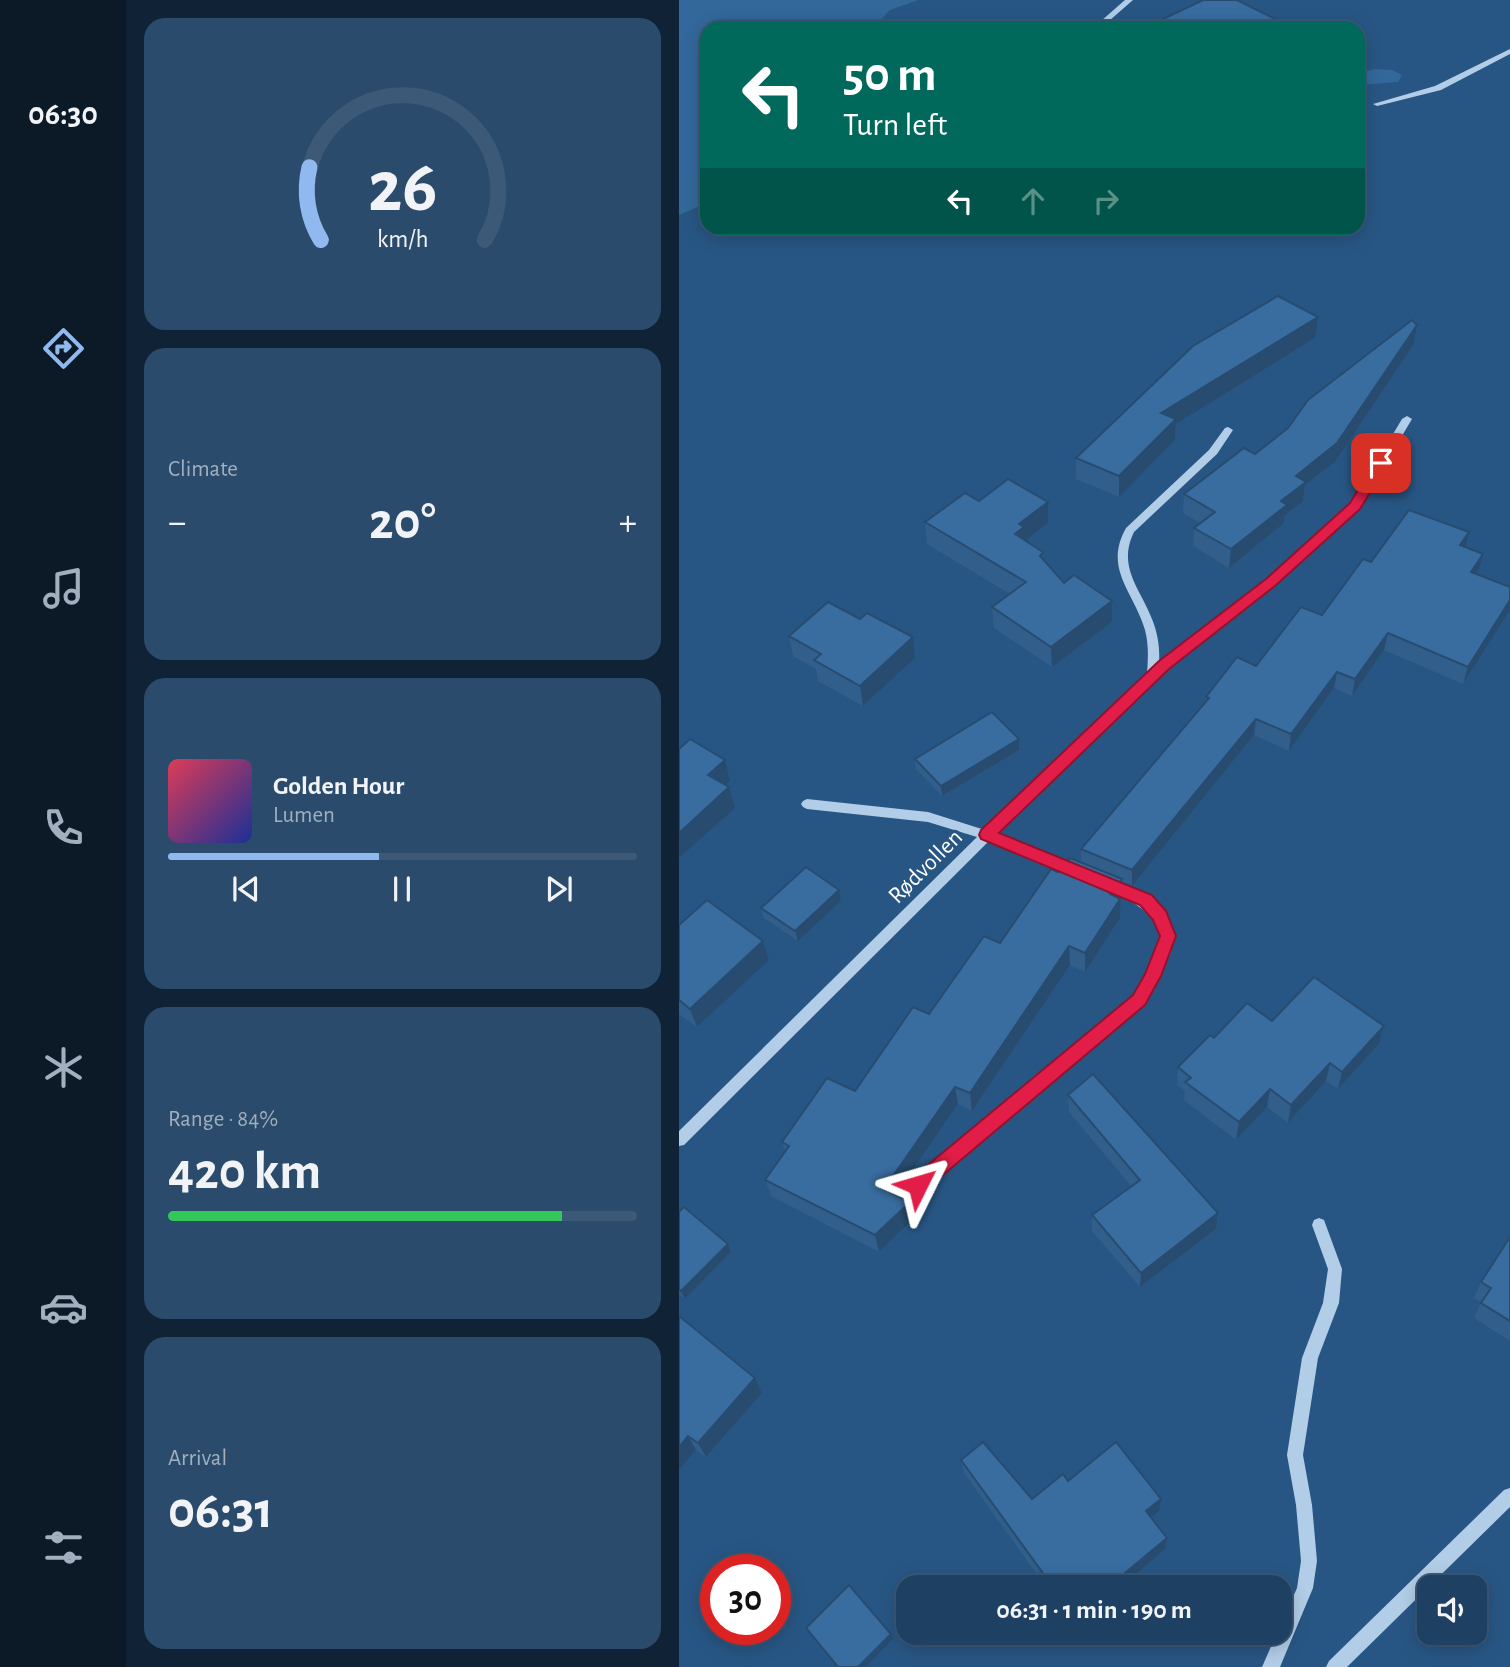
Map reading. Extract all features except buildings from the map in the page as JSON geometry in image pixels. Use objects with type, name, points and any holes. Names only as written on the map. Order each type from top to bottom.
[{"type":"street","points":[[1105,21],[1129,0]]},
{"type":"street","points":[[1377,104],[1438,88],[1510,51]]},
{"type":"street","name":"Rødvollen","points":[[679,1140],[1153,675],[1271,583],[1355,506],[1407,419]]},
{"type":"street","points":[[1153,675],[1154,646],[1151,628],[1124,570],[1120,554],[1123,540],[1130,530],[1213,452],[1228,430]]},
{"type":"street","points":[[807,804],[928,817],[987,835],[1146,900],[1160,916],[1168,936],[1139,1000],[918,1185]]},
{"type":"street","points":[[1272,1667],[1305,1588],[1308,1561],[1304,1506],[1295,1455],[1311,1358],[1331,1303],[1335,1269],[1319,1225]]},
{"type":"street","points":[[1335,1667],[1510,1496]]},
{"type":"shaded area","points":[[679,0],[918,0],[890,10],[880,21],[700,21],[700,206],[679,215]]},
{"type":"shaded area","points":[[1392,70],[1402,75],[1398,82],[1365,84],[1365,71]]},
{"type":"route","points":[[918,1185],[1139,1000],[1168,936],[1160,916],[1146,900],[987,835],[1164,665],[1271,583],[1355,506],[1381,463]]}]
